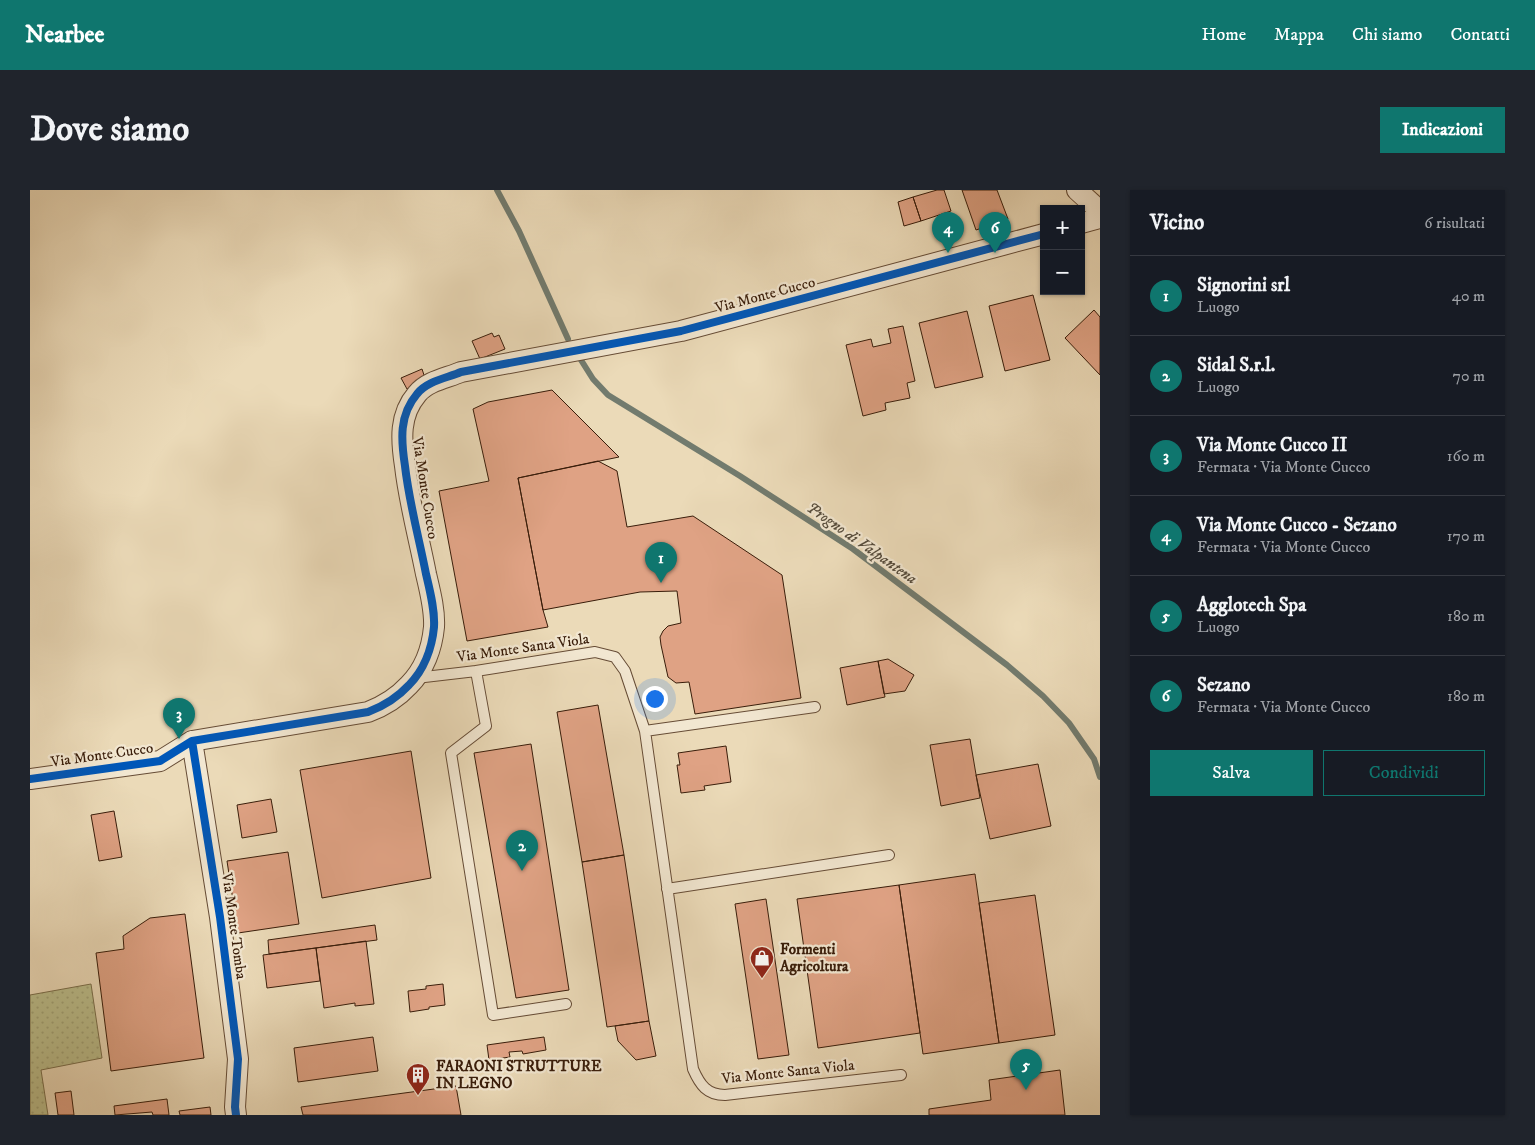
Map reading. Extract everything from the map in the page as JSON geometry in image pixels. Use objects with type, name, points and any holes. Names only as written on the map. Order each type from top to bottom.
[{"type":"street","points":[[1077,190],[1100,211]]},
{"type":"street","points":[[1085,222],[1100,218]]},
{"type":"street","name":"Via Monte Cucco","points":[[30,779],[160,761],[192,741],[368,712],[379,708],[398,696],[415,678],[426,660],[432,640],[434,624],[430,593],[406,480],[401,441],[405,416],[417,393],[428,385],[461,372],[681,332],[1040,235]]},
{"type":"street","name":"Via Monte Tomba","points":[[192,741],[220,917],[238,1059],[236,1115]]},
{"type":"lane","name":"Via Monte Santa Viola","points":[[415,678],[476,671],[595,652],[615,657],[625,671],[645,731],[693,1069],[699,1081],[707,1091],[717,1095],[725,1095],[901,1075]]},
{"type":"lane","points":[[476,671],[486,726],[451,753],[492,1015],[566,1004]]},
{"type":"lane","points":[[645,731],[815,707]]},
{"type":"lane","points":[[667,889],[889,855]]},
{"type":"green space","points":[[91,984],[102,1058],[41,1070],[48,1115],[30,1115],[30,995]]},
{"type":"building","points":[[937,190],[944,190],[951,211],[921,221],[913,197]]},
{"type":"building","points":[[962,190],[997,190],[1008,219],[976,230]]},
{"type":"building","points":[[913,197],[921,221],[904,226],[898,202]]},
{"type":"building","points":[[1033,295],[1050,360],[1005,371],[989,306]]},
{"type":"building","points":[[1094,310],[1100,317],[1100,375],[1065,338]]},
{"type":"building","points":[[967,311],[983,377],[935,388],[919,323]]},
{"type":"building","points":[[903,326],[915,381],[907,383],[910,398],[885,403],[886,410],[863,416],[846,345],[871,339],[873,347],[891,343],[888,329]]},
{"type":"building","points":[[492,333],[494,337],[499,335],[505,349],[480,359],[472,341]]},
{"type":"building","points":[[422,369],[426,381],[407,389],[401,378]]},
{"type":"building","points":[[552,390],[619,457],[518,478],[543,610],[548,627],[467,641],[439,491],[489,481],[473,409],[488,402]]},
{"type":"building","points":[[598,461],[617,471],[627,527],[693,516],[782,575],[801,698],[695,714],[689,682],[676,683],[668,677],[661,645],[660,637],[663,631],[668,626],[681,623],[677,591],[640,592],[543,610],[518,478]]},
{"type":"building","points":[[888,659],[914,675],[905,691],[884,694],[878,661]]},
{"type":"building","points":[[878,661],[885,697],[847,705],[840,668]]},
{"type":"building","points":[[598,705],[624,855],[582,862],[557,712]]},
{"type":"building","points":[[970,739],[980,798],[941,806],[930,745]]},
{"type":"building","points":[[531,744],[569,990],[516,998],[474,753]]},
{"type":"building","points":[[726,746],[731,782],[704,786],[705,790],[681,793],[677,765],[680,765],[678,753]]},
{"type":"building","points":[[411,751],[431,878],[322,898],[300,770]]},
{"type":"building","points":[[1038,764],[1051,826],[990,839],[976,775]]},
{"type":"building","points":[[271,799],[277,832],[242,838],[237,805]]},
{"type":"building","points":[[114,811],[122,857],[99,861],[91,815]]},
{"type":"building","points":[[288,852],[299,924],[238,933],[227,861]]},
{"type":"building","points":[[624,855],[649,1021],[607,1027],[582,862]]},
{"type":"building","points":[[975,874],[999,1043],[923,1054],[899,885]]},
{"type":"building","points":[[899,885],[920,1033],[818,1048],[797,899]]},
{"type":"building","points":[[1035,895],[1055,1035],[999,1043],[979,903]]},
{"type":"building","name":"Formenti Agricoltura","points":[[766,899],[789,1055],[758,1059],[735,904]]},
{"type":"building","points":[[185,914],[204,1058],[111,1071],[96,953],[124,949],[123,936],[150,918]]},
{"type":"building","points":[[375,925],[377,940],[269,954],[268,940]]},
{"type":"building","points":[[366,941],[374,1004],[355,1006],[355,1003],[324,1008],[316,948]]},
{"type":"building","points":[[316,948],[320,981],[267,988],[263,955]]},
{"type":"building","points":[[443,984],[445,1005],[410,1012],[408,991],[426,989],[426,986]]},
{"type":"building","points":[[649,1021],[656,1056],[636,1060],[618,1041],[615,1026]]},
{"type":"building","points":[[373,1037],[378,1071],[298,1082],[294,1048]]},
{"type":"building","points":[[544,1037],[546,1050],[523,1054],[522,1051],[509,1052],[510,1057],[489,1060],[487,1045]]},
{"type":"building","points":[[1060,1070],[1065,1115],[929,1115],[929,1109],[991,1100],[989,1080]]},
{"type":"building","name":"FARAONI STRUTTURE IN LEGNO","points":[[456,1086],[461,1115],[303,1115],[301,1107]]},
{"type":"building","points":[[71,1091],[74,1115],[58,1115],[55,1093]]},
{"type":"building","points":[[167,1099],[169,1115],[153,1115],[152,1112],[115,1115],[114,1106]]},
{"type":"building","points":[[210,1107],[211,1115],[180,1115],[179,1111]]},
{"type":"waterway","name":"Progno di Valpantena","points":[[497,190],[519,231],[568,339]]},
{"type":"waterway","name":"Progno di Valpantena","points":[[581,360],[593,379],[608,395],[740,476],[853,549],[1007,665],[1043,696],[1069,723],[1094,759],[1100,777]]},
{"type":"cycle path","points":[[30,779],[160,761],[192,741],[368,712],[400,694],[419,673],[431,643],[434,627],[432,600],[407,480],[402,437],[407,410],[417,394],[426,386],[461,372],[681,331],[1040,235]]},
{"type":"cycle path","points":[[192,741],[220,917],[238,1059],[236,1115]]},
{"type":"place","name":"Via Monte Cucco - Sezano","points":[[948,253]]},
{"type":"place","name":"Sezano","points":[[995,253]]},
{"type":"place","name":"Signorini srl","points":[[661,583]]},
{"type":"place","name":"Via Monte Cucco II","points":[[179,739]]},
{"type":"place","name":"Sidal S.r.l.","points":[[522,871]]},
{"type":"place","name":"Formenti Agricoltura","points":[[762,979]]},
{"type":"place","name":"Agglotech Spa","points":[[1026,1090]]},
{"type":"place","name":"FARAONI STRUTTURE IN LEGNO","points":[[418,1096]]}]
